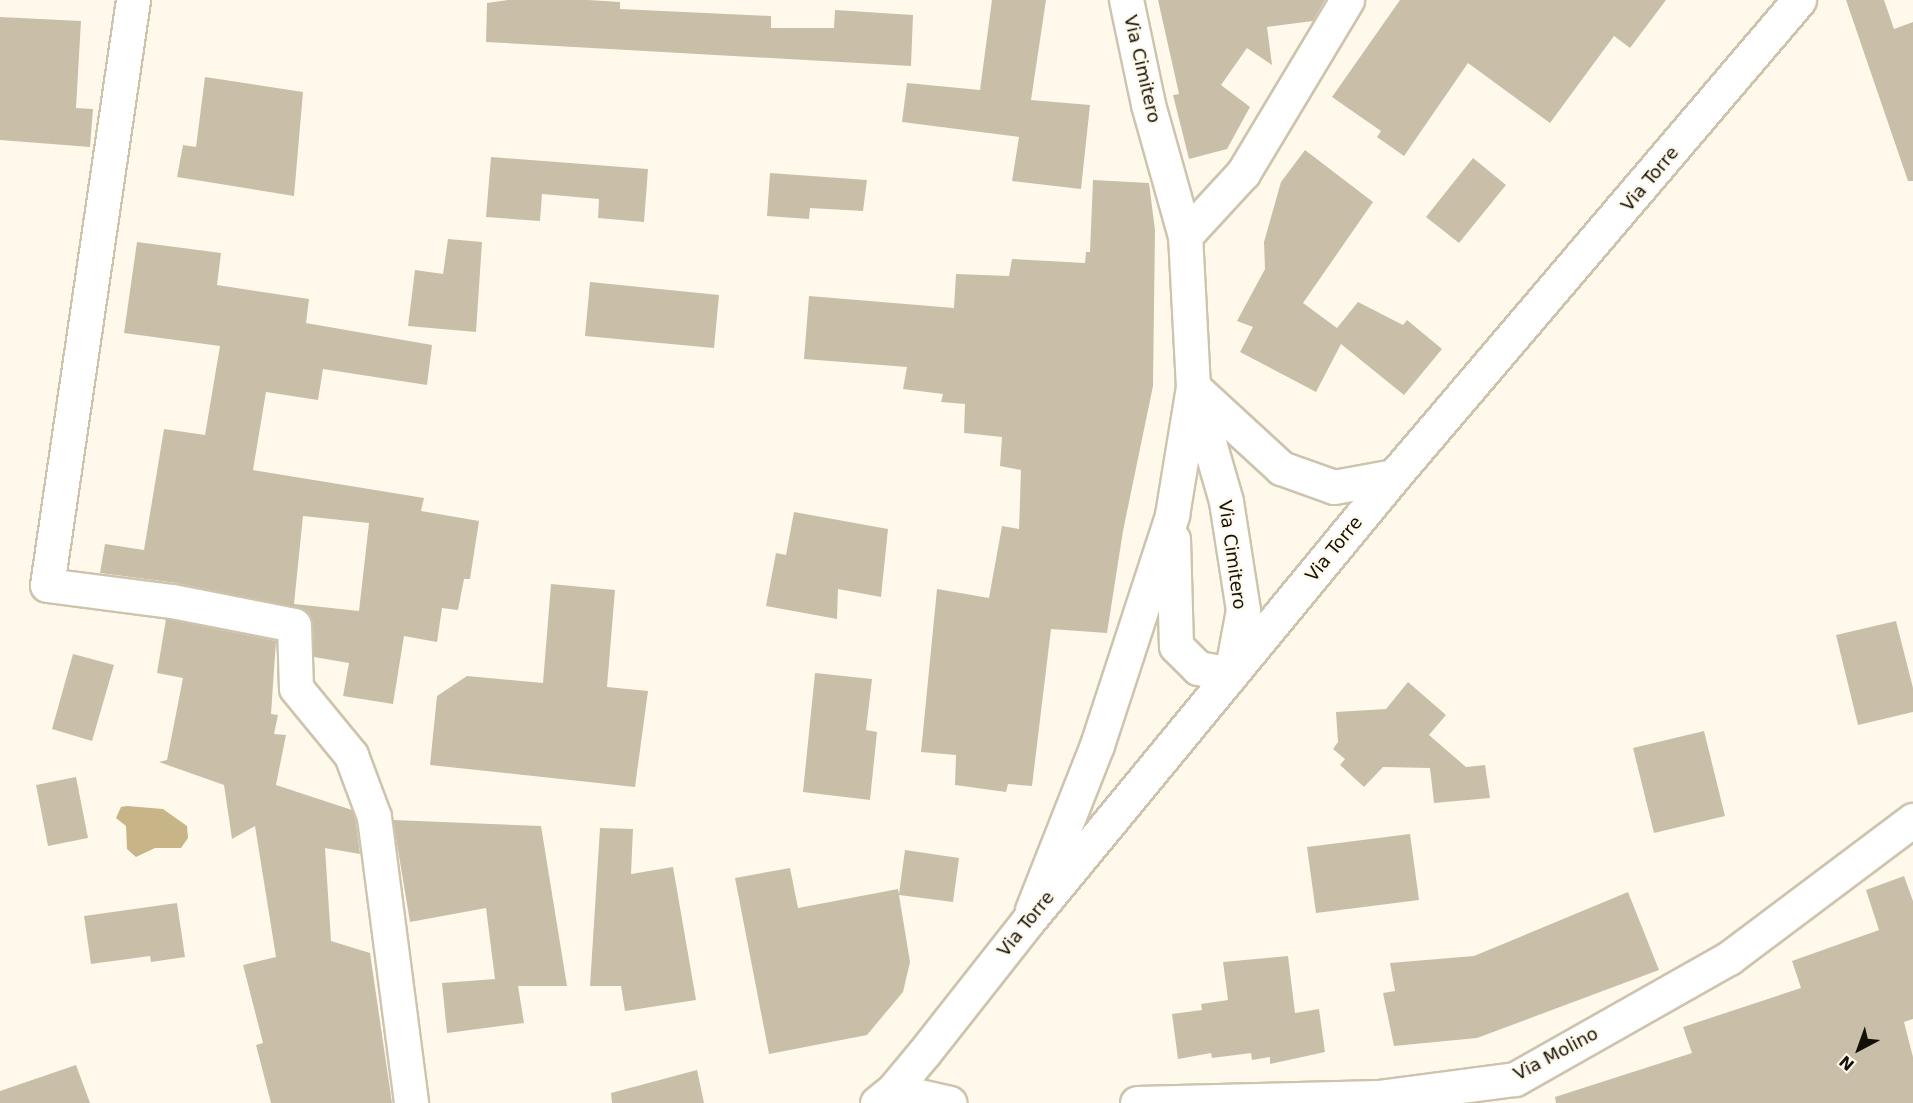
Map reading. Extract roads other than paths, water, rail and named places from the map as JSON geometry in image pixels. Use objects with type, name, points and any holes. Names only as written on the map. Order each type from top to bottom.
[{"type":"street","points":[[133,0],[47,585],[172,601],[294,625],[296,688],[351,755],[374,817],[411,1103]]},
{"type":"street","name":"Via Cimitero","points":[[1028,921],[1097,745],[1172,515],[1193,387],[1185,236],[1148,104],[1126,0]]},
{"type":"street","points":[[1185,236],[1243,173],[1347,0]]},
{"type":"street","name":"Via Torre","points":[[885,1097],[1394,476],[1799,0]]},
{"type":"street","points":[[1193,387],[1281,468],[1334,487],[1394,476]]},
{"type":"street","name":"Via Cimitero","points":[[1172,515],[1176,646],[1198,668],[1231,674],[1243,610],[1226,501],[1193,387]]},
{"type":"street","name":"Via Molino","points":[[1137,1103],[1378,1096],[1515,1079],[1729,958],[1913,820]]},
{"type":"street","points":[[885,1097],[950,1103]]}]
